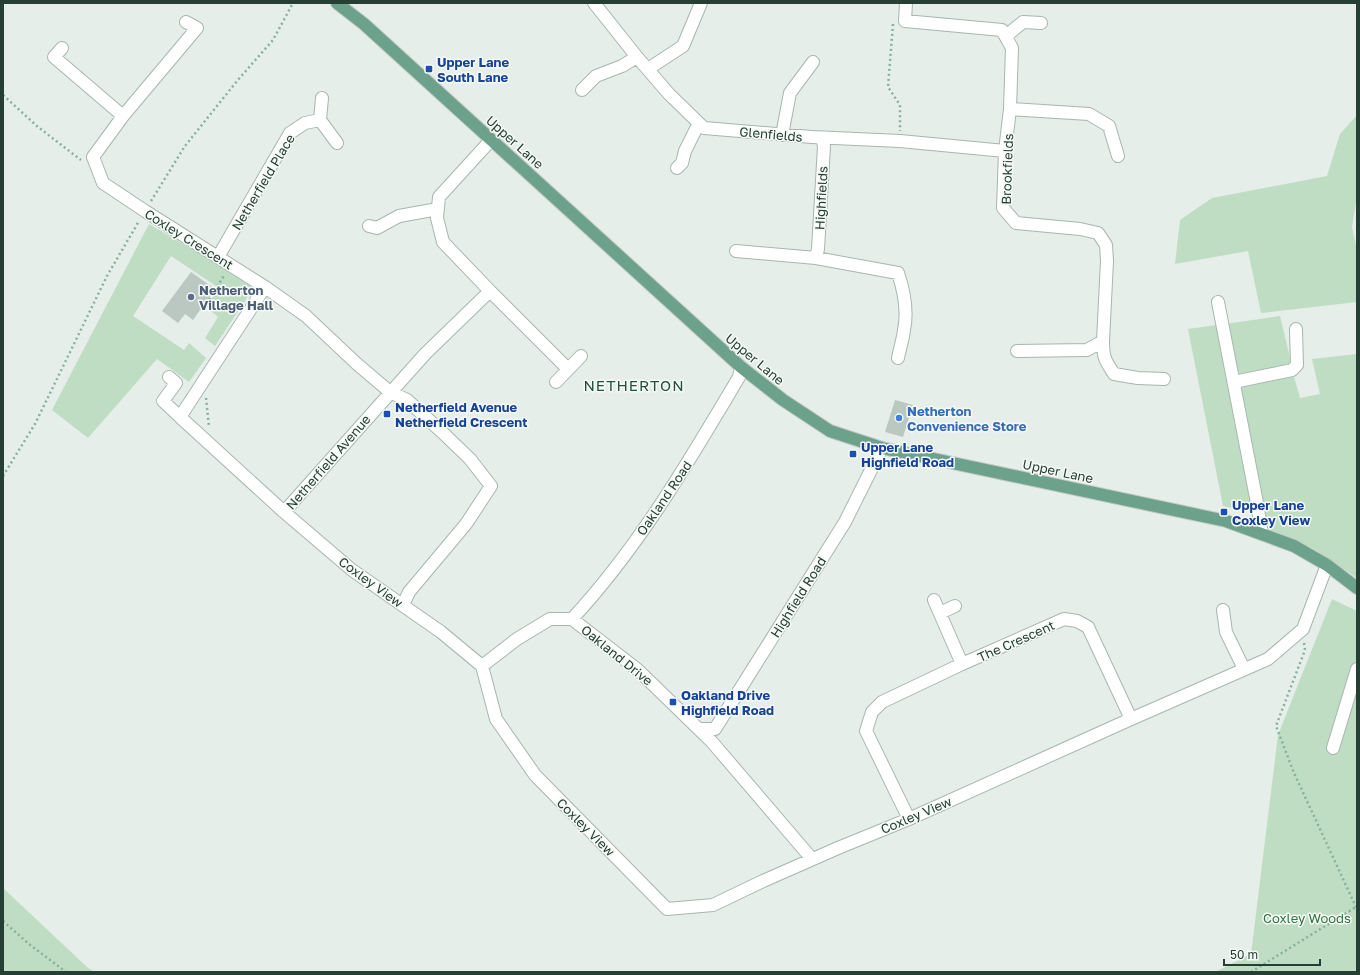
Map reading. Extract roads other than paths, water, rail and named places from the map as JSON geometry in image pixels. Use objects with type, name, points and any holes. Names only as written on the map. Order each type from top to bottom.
[{"type":"main road","name":"Upper Lane","points":[[337,3],[364,24],[740,367],[783,400],[830,431],[882,448],[1226,521],[1294,546],[1327,566],[1357,588]]},
{"type":"street","name":"Glenfields","points":[[594,3],[669,94],[704,128],[822,138],[900,141],[1005,151]]},
{"type":"street","points":[[648,69],[683,46],[701,3]]},
{"type":"street","points":[[906,3],[905,21],[1002,30],[1006,36],[1023,22],[1041,23]]},
{"type":"street","name":"Coxley Crescent","points":[[186,22],[197,28],[123,116],[93,157],[103,183],[265,287],[306,316],[357,364],[390,392],[406,400],[442,432],[470,459],[492,486],[466,524],[409,592],[403,605]]},
{"type":"street","name":"Brookfields","points":[[1006,36],[1012,48],[1010,109],[1005,151],[1003,208],[1016,223],[1080,229],[1098,233],[1106,246],[1107,261],[1103,341],[1103,354],[1105,360],[1114,374],[1138,378],[1164,379]]},
{"type":"street","points":[[62,48],[54,57],[123,116]]},
{"type":"street","points":[[582,90],[596,76],[622,66],[637,57]]},
{"type":"street","points":[[782,135],[790,92],[813,62]]},
{"type":"street","points":[[322,98],[320,120],[337,143]]},
{"type":"street","points":[[1010,109],[1089,114],[1109,126],[1118,156]]},
{"type":"street","name":"Netherfield Place","points":[[218,257],[290,133],[305,123],[320,120]]},
{"type":"street","points":[[677,168],[682,163],[685,151],[699,123]]},
{"type":"street","name":"Highfields","points":[[816,258],[818,249],[824,146],[822,138]]},
{"type":"street","points":[[491,140],[439,197],[437,218],[443,242],[568,369]]},
{"type":"street","points":[[369,226],[377,228],[399,216],[438,209]]},
{"type":"street","points":[[736,251],[816,258],[898,273],[902,285],[906,312],[905,329],[898,358]]},
{"type":"street","points":[[180,417],[265,287]]},
{"type":"street","name":"Netherfield Avenue","points":[[284,512],[425,354],[490,291]]},
{"type":"street","points":[[1218,302],[1262,534]]},
{"type":"street","points":[[1234,382],[1292,370],[1297,365],[1296,329]]},
{"type":"street","points":[[1017,351],[1087,350],[1103,341]]},
{"type":"street","points":[[556,382],[581,356]]},
{"type":"street","name":"Oakland Road","points":[[572,619],[622,558],[680,476],[739,377],[740,367]]},
{"type":"street","name":"Coxley View","points":[[169,377],[176,383],[163,401],[180,417],[284,512],[352,570],[441,632],[482,666],[496,719],[535,775],[667,909],[713,905],[812,859],[909,819],[1268,659],[1303,629],[1327,566]]},
{"type":"street","name":"Highfield Road","points":[[699,729],[715,729],[845,522],[882,448]]},
{"type":"street","name":"The Crescent","points":[[934,600],[962,664]]},
{"type":"street","points":[[940,613],[955,606]]},
{"type":"street","points":[[1223,610],[1226,632],[1244,669]]},
{"type":"street","name":"Oakland Drive","points":[[482,666],[517,639],[550,619],[572,619],[638,670],[699,729],[712,742],[812,859]]},
{"type":"street","name":"The Crescent","points":[[909,819],[866,731],[872,712],[882,702],[962,664],[1064,619],[1077,621],[1088,627],[1131,719]]},
{"type":"street","points":[[1333,748],[1357,669]]},
{"type":"place","name":"Upper Lane South Lane","points":[[429,69]]},
{"type":"place","name":"Netherton Village Hall","points":[[191,297]]},
{"type":"place","name":"Netherfield Avenue Netherfield Crescent","points":[[387,414]]},
{"type":"place","name":"Netherton Convenience Store","points":[[899,418]]},
{"type":"place","name":"Upper Lane Highfield Road","points":[[853,454]]},
{"type":"place","name":"Upper Lane Coxley View","points":[[1224,512]]},
{"type":"place","name":"Oakland Drive Highfield Road","points":[[673,702]]},
{"type":"district","name":"NETHERTON","points":[[634,385]]},
{"type":"park label","name":"Coxley Woods","points":[[1307,918]]}]
